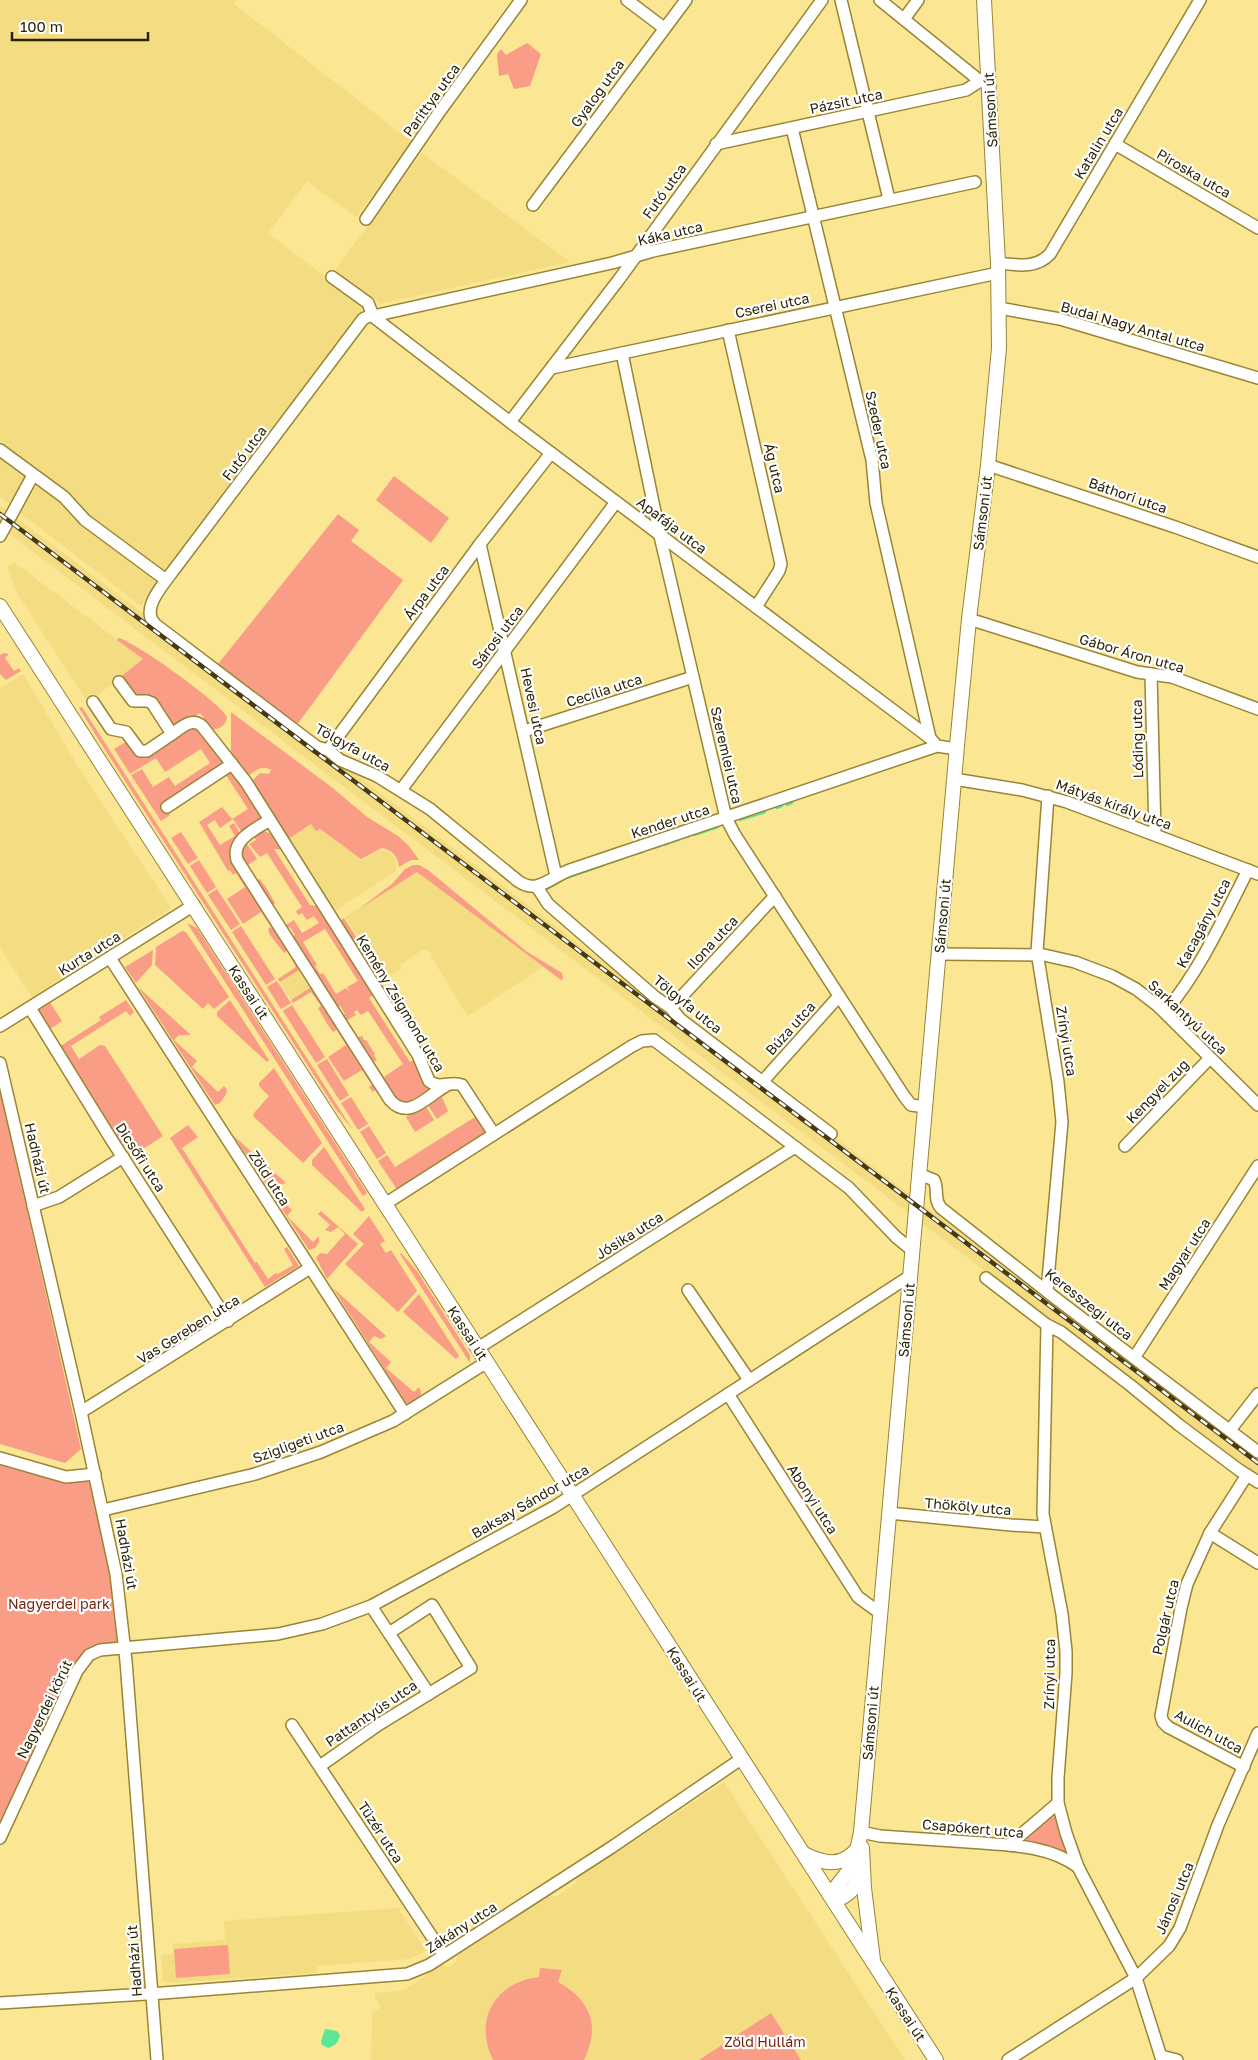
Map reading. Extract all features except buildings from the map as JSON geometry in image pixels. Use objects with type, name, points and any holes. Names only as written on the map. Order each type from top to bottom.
[{"type":"main road","name":"Sámsoni út","points":[[832,1898],[849,1872],[860,1848],[954,779],[969,619],[988,465],[999,348],[998,268],[984,81],[984,0]]},
{"type":"main road","name":"Kassai út","points":[[0,606],[936,2060]]},
{"type":"main road","points":[[803,1854],[834,1864],[845,1860],[860,1848]]},
{"type":"main road","points":[[860,1848],[874,1963]]},
{"type":"street","name":"Parittya utca","points":[[366,219],[440,111],[520,0]]},
{"type":"street","points":[[627,0],[664,28]]},
{"type":"street","name":"Gyalog utca","points":[[533,205],[686,0]]},
{"type":"street","name":"Futó utca","points":[[510,422],[635,256],[822,0]]},
{"type":"street","points":[[841,0],[889,200]]},
{"type":"street","points":[[880,0],[984,81]]},
{"type":"street","points":[[904,19],[918,0]]},
{"type":"street","name":"Katalin utca","points":[[998,268],[1028,265],[1040,262],[1048,256],[1200,0]]},
{"type":"street","name":"Pázsit utca","points":[[716,144],[966,90],[984,81]]},
{"type":"street","name":"Szeder utca","points":[[792,128],[872,460],[876,503],[933,742]]},
{"type":"street","name":"Piroska utca","points":[[1115,144],[1258,228]]},
{"type":"street","name":"Káka utca","points":[[368,317],[814,216],[975,182]]},
{"type":"street","name":"Cserei utca","points":[[552,368],[835,307],[998,268]]},
{"type":"street","name":"Apafája utca","points":[[332,277],[368,303],[368,317],[933,742],[957,749]]},
{"type":"street","name":"Budai Nagy Antal utca","points":[[999,308],[1060,319],[1258,378]]},
{"type":"street","name":"Futó utca","points":[[150,607],[166,580],[368,317]]},
{"type":"street","name":"Ág utca","points":[[728,330],[781,564],[778,573],[756,608]]},
{"type":"street","name":"Szeremlei utca","points":[[622,353],[660,536],[726,818],[735,835],[907,1100],[913,1106],[925,1107]]},
{"type":"street","points":[[0,450],[64,497],[85,520],[166,580]]},
{"type":"street","name":"Árpa utca","points":[[328,750],[480,544],[551,453]]},
{"type":"street","name":"Báthori utca","points":[[988,465],[1166,524],[1258,557]]},
{"type":"street","points":[[0,536],[33,475]]},
{"type":"street","name":"Sárosi utca","points":[[401,790],[616,502]]},
{"type":"street","name":"Hevesi utca","points":[[480,544],[556,876]]},
{"type":"street","name":"Tölgyfa utca","points":[[150,607],[150,618],[158,627],[317,747],[328,750],[340,760],[370,772],[390,786],[401,790],[430,809],[518,881],[533,887],[561,916],[655,997],[671,1008],[680,1019],[831,1134]]},
{"type":"street","name":"Gábor Áron utca","points":[[969,619],[1129,670],[1172,678],[1258,709]]},
{"type":"street","name":"Lóding utca","points":[[1151,674],[1154,834]]},
{"type":"street","name":"Cecília utca","points":[[524,731],[693,677]]},
{"type":"street","points":[[119,682],[133,701],[148,701],[153,704],[172,734]]},
{"type":"street","points":[[93,702],[110,729],[126,732],[140,751],[147,751],[188,724],[198,723],[232,764],[270,820],[240,841],[236,849],[237,860],[390,1100],[401,1108],[410,1108],[422,1103],[447,1085]]},
{"type":"street","name":"Kender utca","points":[[533,887],[556,876],[726,818],[933,742]]},
{"type":"street","points":[[167,807],[232,764]]},
{"type":"street","name":"Mátyás király utca","points":[[954,779],[1048,796],[1253,872]]},
{"type":"street","name":"Zrínyi utca","points":[[1047,1291],[1062,1110],[1038,954],[1048,796]]},
{"type":"street","name":"Kemény Zsigmond utca","points":[[270,820],[418,1055],[429,1081],[437,1085],[458,1083],[463,1086],[494,1134]]},
{"type":"street","name":"Kacagány utca","points":[[1165,1012],[1185,987],[1253,872]]},
{"type":"street","name":"Ilona utca","points":[[671,1008],[775,896]]},
{"type":"street","name":"Kurta utca","points":[[0,1026],[194,905]]},
{"type":"street","name":"Sarkantyú utca","points":[[938,954],[1038,954],[1076,962],[1106,973],[1136,989],[1165,1012],[1258,1104]]},
{"type":"street","name":"Zöld utca","points":[[110,958],[405,1414]]},
{"type":"street","name":"Búza utca","points":[[763,1081],[839,996]]},
{"type":"street","name":"Dicsőfi utca","points":[[30,1008],[228,1321]]},
{"type":"street","points":[[385,1204],[635,1044],[654,1040],[854,1193],[896,1237],[912,1250]]},
{"type":"street","name":"Kengyel zug","points":[[1126,1146],[1210,1058]]},
{"type":"street","name":"Hadházi út","points":[[0,1063],[82,1412],[116,1574],[125,1648],[157,2060]]},
{"type":"street","name":"Jósika utca","points":[[478,1348],[795,1147]]},
{"type":"street","points":[[33,1206],[59,1197],[123,1157]]},
{"type":"street","name":"Magyar utca","points":[[1134,1358],[1258,1166]]},
{"type":"street","name":"Keresszegi utca","points":[[919,1174],[934,1180],[936,1200],[941,1208],[1258,1452]]},
{"type":"street","name":"Vas Gereben utca","points":[[82,1412],[310,1268]]},
{"type":"street","name":"Baksay Sándor utca","points":[[125,1648],[289,1632],[327,1623],[371,1606],[573,1495],[910,1276]]},
{"type":"street","points":[[986,1278],[1047,1325],[1061,1332],[1172,1420],[1247,1476],[1258,1482]]},
{"type":"street","points":[[688,1290],[749,1380]]},
{"type":"street","name":"Zrínyi utca","points":[[1047,1325],[1044,1527],[1062,1614],[1066,1651],[1058,1803],[1078,1867],[1136,1978],[1162,2058]]},
{"type":"street","name":"Szigligeti utca","points":[[103,1510],[255,1474],[283,1465],[371,1431],[405,1414],[487,1362]]},
{"type":"street","name":"Abonyi utca","points":[[728,1394],[858,1597],[880,1613]]},
{"type":"street","points":[[1230,1430],[1258,1394]]},
{"type":"street","points":[[0,1458],[66,1477],[94,1474]]},
{"type":"street","name":"Polgár utca","points":[[1162,1720],[1161,1711],[1180,1608],[1187,1584],[1210,1533],[1247,1476]]},
{"type":"street","name":"Thököly utca","points":[[889,1513],[1044,1527]]},
{"type":"street","points":[[1210,1533],[1258,1563]]},
{"type":"street","points":[[389,1633],[432,1605],[471,1668],[429,1694]]},
{"type":"street","name":"Pattantyús utca","points":[[320,1766],[378,1725],[429,1694],[371,1606]]},
{"type":"street","name":"Nagyerdei körút","points":[[0,1838],[77,1671],[89,1655],[100,1650],[125,1648]]},
{"type":"street","name":"Aulich utca","points":[[1162,1720],[1168,1727],[1244,1767]]},
{"type":"street","name":"Tüzér utca","points":[[292,1725],[444,1955]]},
{"type":"street","name":"Jánosi utca","points":[[1008,2060],[1136,1978],[1162,1955],[1175,1937],[1218,1825],[1258,1733]]},
{"type":"street","name":"Zákány utca","points":[[0,2003],[152,1994],[407,1974],[429,1965],[556,1883],[741,1758]]},
{"type":"street","points":[[1009,1845],[1058,1803]]},
{"type":"street","name":"Csapókert utca","points":[[861,1832],[880,1836],[1009,1845],[1050,1854],[1067,1860],[1078,1867]]},
{"type":"street","points":[[1162,2058],[1177,2060]]},
{"type":"shaded area","points":[[0,0],[236,0],[234,4],[412,142],[356,217],[307,181],[268,233],[365,307],[141,606],[0,497]]},
{"type":"shaded area","points":[[422,153],[570,262],[380,304],[335,270]]},
{"type":"shaded area","points":[[0,505],[1258,1458],[1258,1477],[0,527]]},
{"type":"shaded area","points":[[15,563],[143,659],[88,703],[15,590],[8,567]]},
{"type":"shaded area","points":[[23,674],[79,768],[171,908],[32,997],[0,948],[0,688]]},
{"type":"shaded area","points":[[311,824],[363,860],[380,850],[389,852],[396,860],[396,871],[333,912],[287,840]]},
{"type":"shaded area","points":[[417,872],[543,967],[468,1016],[430,955],[432,953],[424,949],[400,965],[401,968],[385,979],[345,917]]},
{"type":"shaded area","points":[[301,969],[313,986],[291,1000],[280,982]]},
{"type":"shaded area","points":[[724,1782],[905,2060],[371,2060],[372,2014],[381,2007],[375,1998],[375,1993],[404,1990],[442,1965],[448,1967],[456,1962],[457,1955],[550,1895],[555,1897],[561,1894],[575,1884],[577,1878]]},
{"type":"shaded area","points":[[398,1908],[426,1951],[409,1959],[317,1966],[317,1973],[167,1983],[163,1981],[161,1955],[173,1954],[173,1944],[225,1940],[224,1921]]},
{"type":"shaded area","points":[[325,2029],[337,2031],[340,2035],[336,2043],[328,2048],[322,2045],[321,2041]]},
{"type":"green space","points":[[527,43],[541,54],[530,86],[514,89],[508,74],[499,76],[497,54],[501,49],[506,55]]},
{"type":"green space","points":[[394,476],[449,518],[431,543],[376,500]]},
{"type":"green space","points":[[338,514],[359,530],[351,541],[403,580],[297,725],[218,664]]},
{"type":"green space","points":[[119,638],[159,661],[210,699],[227,717],[224,725],[216,729],[210,729],[201,721],[204,718],[200,713],[173,727],[156,705],[138,700],[119,678],[143,659],[117,640]]},
{"type":"green space","points":[[4,653],[9,654],[5,658],[14,671],[19,668],[21,671],[6,680],[0,674],[0,655]]},
{"type":"green space","points":[[82,707],[353,1130],[335,1108],[100,742],[79,708]]},
{"type":"green space","points":[[231,712],[334,789],[367,817],[398,836],[409,846],[419,860],[411,860],[399,867],[394,854],[382,848],[361,859],[320,829],[316,831],[311,824],[287,840],[251,782],[260,773],[269,774],[271,770],[261,768],[247,776],[231,756]]},
{"type":"green space","points":[[194,725],[224,763],[164,806],[170,815],[161,821],[131,775],[142,769],[153,787],[169,777],[175,786],[210,763],[201,749],[165,772],[156,758],[130,774],[114,749],[129,740],[135,750]]},
{"type":"green space","points":[[224,772],[233,772],[262,817],[261,820],[243,834],[233,819],[220,828],[215,820],[207,825],[220,845],[235,836],[229,826],[234,823],[241,835],[233,847],[301,969],[280,982],[278,979],[296,967],[287,951],[284,953],[270,935],[268,929],[271,927],[261,912],[243,924],[227,899],[245,887],[236,873],[233,875],[230,870],[228,871],[199,822],[222,807],[232,819],[248,809]]},
{"type":"green space","points":[[262,831],[266,832],[273,835],[280,843],[285,850],[274,849],[310,905],[321,907],[375,994],[369,998],[410,1062],[416,1058],[428,1090],[419,1100],[417,1097],[408,1102],[410,1105],[398,1102],[346,1025],[349,1023],[358,1037],[362,1036],[366,1040],[375,1054],[374,1056],[377,1060],[374,1062],[384,1077],[403,1064],[368,1011],[361,1015],[357,1010],[354,1012],[356,1015],[344,1022],[341,1017],[345,1014],[340,1006],[335,1009],[290,938],[295,935],[290,927],[285,929],[283,927],[294,920],[302,933],[319,923],[314,916],[307,920],[302,913],[298,915],[296,911],[302,907],[267,853],[260,857],[249,844],[256,840],[253,836]],"holes":[[[325,929],[358,981],[347,987],[350,992],[346,988],[336,994],[323,973],[320,974],[315,966],[317,965],[303,942]]]},
{"type":"green space","points":[[181,832],[198,858],[188,864],[171,838]]},
{"type":"green space","points":[[245,841],[257,859],[248,865],[257,880],[260,879],[264,884],[275,903],[273,905],[282,918],[279,920],[239,857]]},
{"type":"green space","points":[[199,860],[216,887],[207,893],[190,866]]},
{"type":"green space","points":[[413,865],[419,865],[428,870],[526,951],[562,973],[563,979],[561,980],[417,872],[359,909],[392,884],[405,869]]},
{"type":"green space","points":[[217,889],[240,924],[231,930],[208,895]]},
{"type":"green space","points":[[344,918],[375,967],[369,972],[338,922]]},
{"type":"green space","points":[[187,923],[197,928],[367,1193],[363,1196]]},
{"type":"green space","points":[[241,926],[275,979],[266,985],[232,932]]},
{"type":"green space","points":[[182,931],[186,932],[229,997],[214,1009],[208,1003],[203,1009],[155,965],[156,947]]},
{"type":"green space","points":[[153,950],[152,965],[136,983],[125,967]]},
{"type":"green space","points":[[277,981],[291,1003],[281,1009],[267,987]]},
{"type":"green space","points":[[313,986],[377,1089],[373,1092],[369,1087],[372,1085],[362,1070],[344,1081],[328,1057],[346,1045],[337,1030],[333,1032],[329,1026],[318,1008],[321,1006],[311,992],[293,1003],[291,1000]]},
{"type":"green space","points":[[138,987],[191,1035],[179,1035],[174,1040],[197,1061],[192,1067],[218,1092],[224,1086],[227,1090],[220,1103],[215,1105]]},
{"type":"green space","points":[[126,1000],[134,1012],[130,1016],[126,1011],[71,1046],[79,1059],[100,1045],[105,1046],[163,1136],[140,1151],[134,1143],[127,1146],[120,1144],[59,1047],[101,1020],[99,1017]]},
{"type":"green space","points":[[230,1000],[269,1060],[267,1062],[217,1016],[217,1012]]},
{"type":"green space","points":[[49,1001],[62,1021],[49,1030],[38,1011]]},
{"type":"green space","points":[[292,1005],[325,1057],[316,1063],[283,1011]]},
{"type":"green space","points":[[327,1059],[349,1095],[340,1101],[317,1065]]},
{"type":"green space","points":[[274,1068],[322,1143],[303,1163],[253,1116],[269,1096],[259,1086],[259,1083]]},
{"type":"green space","points":[[457,1087],[485,1130],[485,1134],[398,1191],[378,1161],[387,1155],[395,1167],[475,1117],[456,1088],[442,1097],[448,1111],[437,1119],[427,1104],[441,1092]]},
{"type":"green space","points":[[0,1091],[81,1449],[65,1463],[0,1444]]},
{"type":"green space","points":[[351,1097],[368,1124],[358,1130],[341,1103]]},
{"type":"green space","points":[[425,1105],[434,1120],[415,1132],[406,1117]]},
{"type":"green space","points":[[188,1125],[198,1137],[182,1148],[255,1263],[257,1262],[268,1279],[276,1273],[278,1274],[293,1265],[284,1249],[287,1247],[299,1266],[265,1287],[170,1138]]},
{"type":"green space","points":[[369,1126],[386,1153],[377,1159],[360,1132]]},
{"type":"green space","points":[[234,1136],[286,1183],[280,1185],[275,1183],[270,1189],[292,1210],[287,1216],[313,1242],[319,1236],[319,1242],[315,1248],[309,1250]]},
{"type":"green space","points":[[324,1147],[365,1209],[362,1212],[312,1165],[312,1160]]},
{"type":"green space","points":[[321,1211],[358,1244],[327,1279],[316,1258],[320,1253],[327,1254],[345,1234],[338,1227],[331,1232],[325,1230],[330,1225],[318,1214]]},
{"type":"green space","points":[[369,1216],[385,1241],[380,1244],[386,1253],[391,1250],[417,1291],[398,1312],[345,1264],[364,1244],[353,1234]]},
{"type":"green space","points":[[400,1254],[417,1271],[470,1355],[470,1363]]},
{"type":"green space","points":[[333,1288],[386,1336],[381,1339],[374,1336],[369,1342],[391,1362],[386,1368],[414,1392],[419,1387],[421,1392],[420,1399],[410,1404],[406,1403]]},
{"type":"green space","points":[[419,1294],[459,1356],[456,1359],[403,1312]]},
{"type":"green space","name":"Nagyerdei park","points":[[0,1458],[66,1477],[95,1474],[125,1648],[89,1655],[0,1838]]},
{"type":"green space","points":[[1057,1816],[1068,1851],[1065,1854],[1026,1842],[1027,1835],[1049,1817]]},
{"type":"green space","points":[[228,1945],[230,1974],[176,1978],[174,1949]]},
{"type":"green space","points":[[540,1968],[562,1970],[558,1982],[569,1989],[585,2005],[592,2025],[592,2036],[584,2060],[493,2060],[487,2045],[486,2031],[487,2017],[492,2005],[510,1986],[524,1980],[539,1977]]},
{"type":"green space","name":"Zöld Hullám","points":[[771,2013],[801,2060],[699,2060]]},
{"type":"waterway","points":[[787,805],[792,803]]},
{"type":"waterway","points":[[777,808],[782,806]]},
{"type":"waterway","points":[[740,820],[765,812]]},
{"type":"waterway","points":[[694,835],[718,827]]},
{"type":"waterway","points":[[683,838],[689,836]]},
{"type":"waterway","points":[[672,842],[680,839]]},
{"type":"waterway","points":[[664,845],[669,843]]},
{"type":"waterway","points":[[650,849],[660,846]]},
{"type":"waterway","points":[[635,854],[643,852]]},
{"type":"waterway","points":[[612,862],[629,856]]},
{"type":"waterway","points":[[566,878],[604,865]]},
{"type":"waterway","points":[[545,890],[563,880]]},
{"type":"railway","points":[[0,514],[1258,1463]]}]
